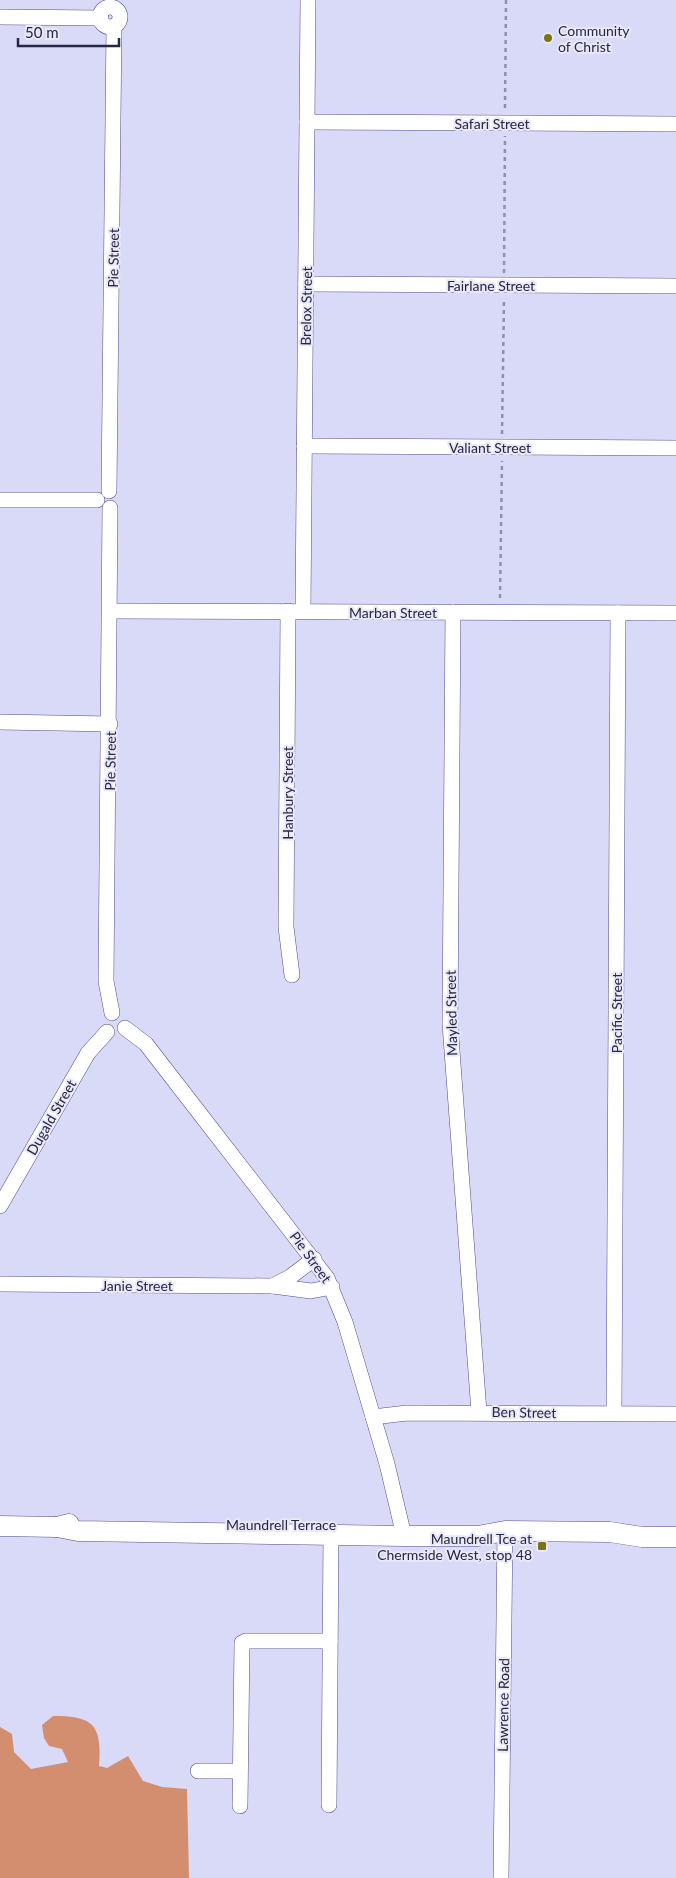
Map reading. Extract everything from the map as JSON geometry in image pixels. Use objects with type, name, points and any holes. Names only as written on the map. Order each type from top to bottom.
[{"type":"main road","name":"Maundrell Terrace","points":[[56,1527],[78,1523],[315,1525],[478,1536],[505,1531],[610,1532],[642,1537],[676,1537]]},
{"type":"main road","name":"Maundrell Terrace","points":[[0,1526],[56,1527],[78,1531],[331,1534],[403,1530]]},
{"type":"main road","name":"Maundrell Terrace","points":[[610,1532],[642,1527],[676,1528]]},
{"type":"street","name":"Brelox Street","points":[[296,611],[304,446],[308,0]]},
{"type":"street","points":[[0,17],[109,8]]},
{"type":"street","name":"Pie Street","points":[[109,8],[105,26],[114,26],[111,468],[109,491]]},
{"type":"street","name":"Safari Street","points":[[307,122],[676,124]]},
{"type":"street","name":"Fairlane Street","points":[[306,284],[676,286]]},
{"type":"street","name":"Valiant Street","points":[[304,446],[676,448]]},
{"type":"street","points":[[109,491],[114,495],[116,501],[110,508],[101,508],[96,500],[101,492],[109,491]]},
{"type":"street","points":[[0,500],[96,500]]},
{"type":"street","name":"Pie Street","points":[[110,508],[111,610],[106,981],[112,1013]]},
{"type":"street","name":"Marban Street","points":[[111,610],[676,613]]},
{"type":"street","name":"Hanbury Street","points":[[292,975],[287,954],[286,927],[296,611]]},
{"type":"street","name":"Mayled Street","points":[[453,612],[451,1040],[479,1412]]},
{"type":"street","name":"Pacific Street","points":[[614,1413],[618,613]]},
{"type":"street","points":[[0,722],[110,724]]},
{"type":"street","points":[[112,1013],[122,1015],[126,1021],[125,1028],[117,1035],[107,1032],[104,1021],[112,1013]]},
{"type":"street","name":"Pie Street","points":[[125,1028],[146,1044],[314,1259],[332,1287],[345,1322],[373,1417],[403,1530]]},
{"type":"street","name":"Dugald Street","points":[[0,1206],[88,1052],[107,1032]]},
{"type":"street","points":[[273,1286],[290,1277],[314,1259]]},
{"type":"street","name":"Janie Street","points":[[0,1284],[273,1286],[310,1291],[332,1287]]},
{"type":"street","name":"Ben Street","points":[[373,1417],[393,1413],[479,1412],[676,1414]]},
{"type":"street","name":"Lawrence Road","points":[[501,1878],[505,1531]]},
{"type":"street","points":[[329,1805],[331,1534]]},
{"type":"street","points":[[240,1806],[242,1643],[246,1641],[330,1641]]},
{"type":"street","points":[[198,1770],[240,1771]]},
{"type":"path","points":[[505,115],[506,0]]},
{"type":"path","points":[[504,277],[505,132]]},
{"type":"path","points":[[502,439],[504,293]]},
{"type":"path","points":[[499,613],[502,455]]},
{"type":"shaded area","points":[[53,1716],[78,1718],[92,1726],[97,1732],[99,1741],[99,1766],[107,1768],[128,1756],[143,1781],[162,1787],[187,1789],[189,1878],[0,1878],[0,1727],[12,1734],[14,1752],[31,1769],[68,1762],[62,1749],[49,1746],[44,1738],[42,1725]]},
{"type":"place","name":"Community of Christ","points":[[548,38]]},
{"type":"place","name":"Maundrell Tce at Chermside West, stop 48","points":[[542,1546]]}]
